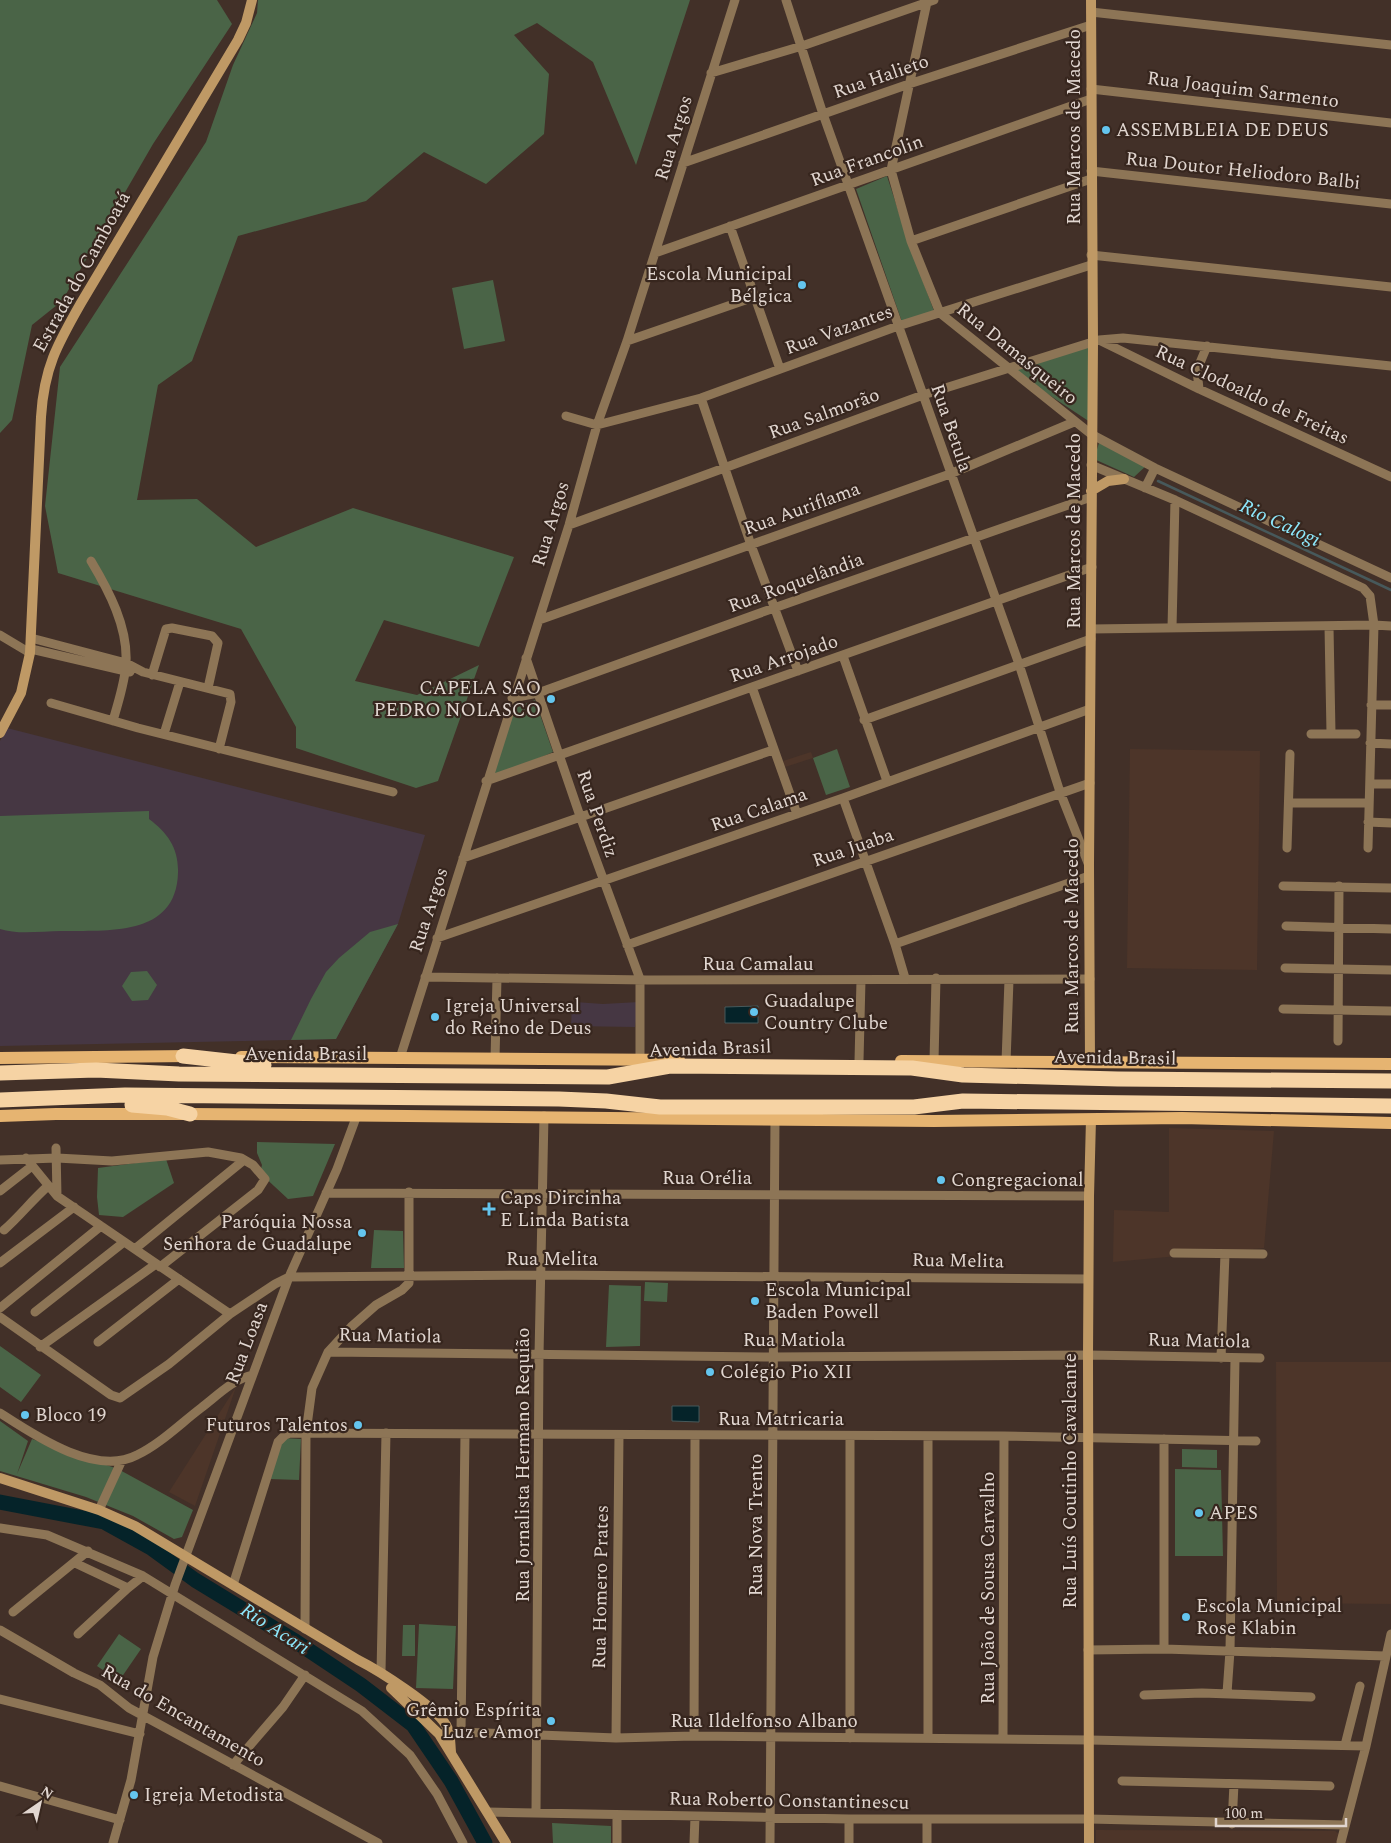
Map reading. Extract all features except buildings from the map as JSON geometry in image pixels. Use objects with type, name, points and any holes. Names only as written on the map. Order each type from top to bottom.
[{"type":"highway","points":[[183,1056],[345,1074]]},
{"type":"highway","name":"Avenida Brasil","points":[[0,1073],[96,1070],[179,1074],[608,1077],[670,1066],[903,1068],[963,1075],[1118,1080],[1391,1081]]},
{"type":"highway","points":[[0,1100],[116,1096],[549,1099],[606,1101],[660,1107],[914,1107],[963,1101],[1391,1106]]},
{"type":"highway","points":[[16,1100],[140,1105],[167,1108],[190,1114]]},
{"type":"main road","name":"Estrada do Camboatá","points":[[0,733],[20,693],[31,647],[42,408],[47,371],[62,336],[81,302],[238,40],[246,23],[252,0]]},
{"type":"main road","name":"Rua Marcos de Macedo","points":[[1090,1063],[1091,434],[1096,341],[1091,260],[1091,0]]},
{"type":"main road","points":[[1091,494],[1108,481],[1124,480]]},
{"type":"main road","name":"Avenida Brasil","points":[[0,1058],[183,1056],[1391,1064]]},
{"type":"main road","points":[[0,1116],[190,1114],[775,1118],[934,1121],[1182,1118],[1391,1123]]},
{"type":"main road","name":"Rua Luís Coutinho Cavalcante","points":[[1090,1843],[1088,1196],[1092,1119]]},
{"type":"main road","points":[[0,1478],[99,1510],[135,1526],[185,1558],[381,1672],[439,1717],[451,1752],[506,1843]]},
{"type":"main road","points":[[358,1660],[444,1733]]},
{"type":"street","name":"Rua Argos","points":[[400,1058],[512,698],[569,525],[597,425],[627,341],[711,73],[736,0]]},
{"type":"street","name":"Rua Betula","points":[[786,0],[823,114],[1040,726],[1060,792],[1089,865]]},
{"type":"street","points":[[711,73],[802,46],[930,1]]},
{"type":"street","name":"Rua Damasqueiro","points":[[930,1],[909,84],[891,170],[911,241],[940,313],[1091,434],[1155,468],[1391,578]]},
{"type":"street","points":[[1091,12],[1391,44]]},
{"type":"street","name":"Rua Halieto","points":[[683,163],[909,84],[1091,26]]},
{"type":"street","name":"Rua Joaquim Sarmento","points":[[1091,94],[1391,123]]},
{"type":"street","name":"Rua Francolin","points":[[655,253],[849,186],[1091,94]]},
{"type":"street","points":[[911,241],[1091,175]]},
{"type":"street","name":"Rua Doutor Heliodoro Balbi","points":[[1091,175],[1391,204]]},
{"type":"street","points":[[730,226],[780,368]]},
{"type":"street","points":[[1091,260],[1391,287]]},
{"type":"street","name":"Rua Vazantes","points":[[597,425],[702,398],[898,326],[1091,260]]},
{"type":"street","points":[[627,341],[754,297]]},
{"type":"street","name":"Rua Salmorão","points":[[569,525],[923,395],[1096,341],[1123,338],[1391,366]]},
{"type":"street","name":"Rua Clodoaldo de Freitas","points":[[1096,341],[1391,477]]},
{"type":"street","points":[[1199,389],[1197,370],[1207,346]]},
{"type":"street","points":[[702,398],[751,545],[798,671]]},
{"type":"street","points":[[566,416],[597,425]]},
{"type":"street","name":"Rua Auriflama","points":[[539,620],[950,474],[1074,422]]},
{"type":"street","points":[[1091,465],[1175,500],[1363,588],[1370,596],[1374,625],[1368,848]]},
{"type":"street","points":[[1145,488],[1155,468]]},
{"type":"street","name":"Rua Roquelândia","points":[[512,698],[538,694],[1091,494]]},
{"type":"street","points":[[1172,628],[1175,500]]},
{"type":"street","points":[[91,561],[114,601],[123,637],[126,663],[113,721]]},
{"type":"street","name":"Rua Arrojado","points":[[486,781],[1092,567]]},
{"type":"street","points":[[864,720],[1018,664],[1091,634],[1172,628],[1391,626]]},
{"type":"street","points":[[1329,627],[1331,733]]},
{"type":"street","points":[[152,675],[166,629],[172,628],[212,636],[218,643],[208,688]]},
{"type":"street","points":[[0,635],[31,647],[126,663],[152,675],[230,694],[232,698],[219,749]]},
{"type":"street","points":[[77,655],[124,673],[143,672]]},
{"type":"street","points":[[843,656],[887,781]]},
{"type":"street","name":"Rua Perdiz","points":[[526,658],[580,816],[640,979]]},
{"type":"street","points":[[164,734],[180,682]]},
{"type":"street","points":[[752,687],[797,814]]},
{"type":"street","points":[[51,703],[219,749],[393,792]]},
{"type":"street","points":[[1371,705],[1391,706]]},
{"type":"street","name":"Rua Calama","points":[[437,938],[843,798],[1090,709]]},
{"type":"street","points":[[1311,734],[1356,734]]},
{"type":"street","points":[[1370,744],[1391,744]]},
{"type":"street","points":[[463,858],[773,750]]},
{"type":"street","points":[[1288,848],[1290,754]]},
{"type":"street","name":"Rua Juaba","points":[[627,945],[1090,783]]},
{"type":"street","points":[[1370,784],[1391,784]]},
{"type":"street","points":[[843,798],[895,944],[905,978]]},
{"type":"street","points":[[1289,803],[1369,803]]},
{"type":"street","points":[[1368,822],[1391,823]]},
{"type":"street","points":[[895,944],[1089,876]]},
{"type":"street","points":[[1284,886],[1391,888]]},
{"type":"street","points":[[1338,1041],[1339,886]]},
{"type":"street","points":[[1286,926],[1391,928]]},
{"type":"street","points":[[1285,968],[1391,970]]},
{"type":"street","name":"Rua Camalau","points":[[425,977],[861,980],[905,978],[1090,979]]},
{"type":"street","points":[[495,1059],[497,978]]},
{"type":"street","points":[[934,1061],[936,978]]},
{"type":"street","points":[[640,979],[640,1060]]},
{"type":"street","points":[[859,1061],[861,980]]},
{"type":"street","points":[[1006,1062],[1009,980]]},
{"type":"street","points":[[1283,1009],[1391,1011]]},
{"type":"street","name":"Rua Loasa","points":[[113,1843],[140,1734],[153,1657],[174,1590],[289,1278],[357,1115]]},
{"type":"street","name":"Rua Jornalista Hermano Requião","points":[[536,1813],[539,1355],[544,1116]]},
{"type":"street","name":"Rua Nova Trento","points":[[770,1843],[775,1118]]},
{"type":"street","points":[[0,1160],[57,1153],[112,1161],[200,1152],[232,1155],[252,1165],[265,1179],[254,1194],[158,1265],[40,1347]]},
{"type":"street","points":[[57,1153],[57,1196]]},
{"type":"street","points":[[26,1158],[57,1196],[124,1242],[136,1248],[230,1314]]},
{"type":"street","points":[[136,1248],[244,1160]]},
{"type":"street","points":[[0,1190],[32,1166]]},
{"type":"street","points":[[4,1230],[48,1186]]},
{"type":"street","points":[[305,1629],[306,1433],[312,1388],[328,1352],[360,1318],[407,1286],[410,1277],[408,1192]]},
{"type":"street","name":"Rua Orélia","points":[[326,1193],[1088,1196]]},
{"type":"street","points":[[0,1263],[74,1207]]},
{"type":"street","points":[[0,1308],[102,1226]]},
{"type":"street","points":[[35,1312],[124,1242]]},
{"type":"street","points":[[1174,1253],[1263,1254]]},
{"type":"street","points":[[1221,1358],[1225,1254]]},
{"type":"street","name":"Rua Melita","points":[[289,1278],[541,1275],[1088,1279]]},
{"type":"street","points":[[0,1317],[110,1396],[120,1398],[169,1364],[230,1314],[275,1284],[289,1278]]},
{"type":"street","points":[[98,1342],[179,1279]]},
{"type":"street","name":"Rua Matiola","points":[[328,1352],[773,1357],[1088,1355],[1260,1358]]},
{"type":"street","points":[[1227,1694],[1230,1651],[1232,1441],[1235,1358]]},
{"type":"street","points":[[0,1413],[34,1434],[68,1451],[90,1458],[122,1460],[135,1456],[151,1447],[235,1382],[252,1375]]},
{"type":"street","name":"Rua Matricaria","points":[[233,1585],[278,1442],[285,1435],[306,1433],[386,1433],[1004,1436],[1256,1441]]},
{"type":"street","points":[[381,1672],[386,1433]]},
{"type":"street","points":[[461,1732],[465,1434]]},
{"type":"street","name":"Rua Homero Prates","points":[[616,1738],[619,1435]]},
{"type":"street","points":[[694,1736],[695,1435]]},
{"type":"street","points":[[850,1436],[850,1738]]},
{"type":"street","points":[[928,1436],[928,1738]]},
{"type":"street","name":"Rua João de Sousa Carvalho","points":[[1003,1739],[1004,1436]]},
{"type":"street","points":[[1164,1439],[1164,1649]]},
{"type":"street","points":[[99,1510],[122,1460]]},
{"type":"street","points":[[0,1528],[47,1535],[174,1590],[371,1718],[410,1755],[442,1802],[463,1843]]},
{"type":"street","points":[[13,1612],[88,1552]]},
{"type":"street","points":[[76,1563],[128,1588]]},
{"type":"street","points":[[78,1634],[143,1576]]},
{"type":"street","name":"Rua do Encantamento","points":[[0,1630],[74,1673],[100,1685],[143,1715],[378,1843]]},
{"type":"street","points":[[1341,1842],[1366,1746],[1391,1634]]},
{"type":"street","points":[[1088,1650],[1164,1649],[1385,1656]]},
{"type":"street","points":[[234,1765],[283,1707],[306,1675]]},
{"type":"street","points":[[1345,1746],[1360,1686]]},
{"type":"street","points":[[1144,1695],[1227,1694],[1311,1697]]},
{"type":"street","points":[[0,1700],[140,1734]]},
{"type":"street","name":"Rua Ildelfonso Albano","points":[[444,1733],[616,1738],[694,1736],[928,1738],[1366,1746]]},
{"type":"street","points":[[1122,1781],[1330,1786]]},
{"type":"street","points":[[1232,1824],[1234,1784]]},
{"type":"street","points":[[0,1786],[120,1820]]},
{"type":"street","name":"Rua Roberto Constantinescu","points":[[488,1812],[927,1820],[1089,1819],[1232,1824],[1346,1825]]},
{"type":"street","points":[[616,1843],[617,1815]]},
{"type":"street","points":[[694,1843],[695,1816]]},
{"type":"street","points":[[849,1819],[849,1843]]},
{"type":"street","points":[[927,1820],[927,1843]]},
{"type":"shaded area","points":[[7,728],[425,835],[398,924],[336,1039],[0,1046],[0,741]]},
{"type":"shaded area","points":[[1130,749],[1260,751],[1257,970],[1127,968]]},
{"type":"shaded area","points":[[811,752],[813,758],[785,767],[783,761]]},
{"type":"shaded area","points":[[575,1002],[603,1004],[639,1002],[635,1027],[571,1026],[572,1004]]},
{"type":"shaded area","points":[[1169,1128],[1274,1131],[1264,1248],[1113,1262],[1114,1210],[1169,1212]]},
{"type":"shaded area","points":[[1276,1362],[1391,1362],[1391,1604],[1277,1603]]},
{"type":"shaded area","points":[[236,1387],[195,1506],[169,1492]]},
{"type":"shaded area","points":[[1096,1830],[1335,1831],[1351,1843],[1096,1843]]},
{"type":"green space","points":[[0,0],[217,0],[232,24],[153,144],[62,301],[32,325],[12,420],[0,433]]},
{"type":"green space","points":[[258,0],[690,0],[636,165],[593,62],[537,23],[514,35],[549,74],[544,134],[486,184],[424,152],[366,201],[238,236],[192,361],[158,385],[137,500],[197,499],[256,547],[353,508],[514,557],[479,647],[384,620],[355,681],[417,695],[479,665],[438,781],[416,788],[296,748],[296,727],[241,629],[58,573],[45,506],[60,367],[206,142],[233,65],[257,13]]},
{"type":"green space","points":[[887,176],[908,241],[934,311],[902,322],[856,189]]},
{"type":"green space","points":[[493,280],[505,341],[464,349],[452,288]]},
{"type":"green space","points":[[1092,343],[1090,422],[1010,369]]},
{"type":"green space","points":[[1099,443],[1147,465],[1134,477],[1094,459]]},
{"type":"green space","points":[[535,700],[553,752],[490,780],[515,708]]},
{"type":"green space","points":[[837,749],[850,787],[826,795],[813,758]]},
{"type":"green space","points":[[149,811],[149,819],[162,830],[171,842],[178,864],[174,894],[165,909],[152,920],[136,926],[98,931],[22,932],[0,929],[0,816]]},
{"type":"green space","points":[[398,924],[336,1039],[291,1040],[326,972],[339,958],[370,932]]},
{"type":"green space","points":[[147,971],[157,985],[148,1000],[132,1001],[122,986],[131,972]]},
{"type":"green space","points":[[257,1142],[335,1144],[313,1196],[288,1199],[260,1173],[262,1165],[257,1153]]},
{"type":"green space","points":[[166,1159],[174,1183],[123,1217],[99,1215],[97,1197],[98,1168]]},
{"type":"green space","points":[[374,1230],[403,1231],[404,1268],[371,1268]]},
{"type":"green space","points":[[645,1282],[668,1283],[667,1302],[644,1301]]},
{"type":"green space","points":[[609,1285],[641,1286],[640,1346],[606,1347]]},
{"type":"green space","points":[[0,1346],[41,1375],[21,1402],[0,1387]]},
{"type":"green space","points":[[0,1421],[28,1441],[17,1474],[32,1439],[118,1469],[193,1510],[182,1537],[174,1539],[133,1516],[86,1497],[0,1471]]},
{"type":"green space","points":[[283,1438],[301,1439],[299,1480],[270,1479]]},
{"type":"green space","points":[[1182,1449],[1217,1450],[1217,1468],[1182,1467]]},
{"type":"green space","name":"APES","points":[[1175,1469],[1221,1470],[1223,1556],[1175,1556]]},
{"type":"green space","points":[[419,1624],[456,1626],[453,1689],[416,1688]]},
{"type":"green space","points":[[403,1625],[415,1625],[415,1656],[402,1656]]},
{"type":"green space","points":[[119,1634],[141,1649],[119,1681],[97,1666]]},
{"type":"green space","points":[[552,1823],[611,1826],[611,1843],[553,1843]]},
{"type":"water","points":[[758,1006],[758,1023],[725,1023],[725,1007]]},
{"type":"water","points":[[672,1406],[699,1406],[699,1422],[672,1421]]},
{"type":"waterway","name":"Rio Calogi","points":[[1158,481],[1391,590]]},
{"type":"waterway","name":"Rio Acari","points":[[0,1502],[104,1522],[151,1548],[195,1580],[295,1641],[361,1685],[413,1725],[451,1781],[485,1843]]},
{"type":"place","name":"ASSEMBLEIA DE DEUS","points":[[1106,130]]},
{"type":"place","name":"Escola Municipal Bélgica","points":[[802,285]]},
{"type":"place","name":"CAPELA SAO PEDRO NOLASCO","points":[[551,699]]},
{"type":"place","name":"Guadalupe Country Clube","points":[[754,1012]]},
{"type":"place","name":"Igreja Universal do Reino de Deus","points":[[435,1017]]},
{"type":"place","name":"Congregacional","points":[[941,1180]]},
{"type":"place","name":"Caps Dircinha E Linda Batista","points":[[489,1209]]},
{"type":"place","name":"Paróquia Nossa Senhora de Guadalupe","points":[[362,1233]]},
{"type":"place","name":"Escola Municipal Baden Powell","points":[[755,1301]]},
{"type":"place","name":"Colégio Pio XII","points":[[710,1372]]},
{"type":"place","name":"Bloco 19","points":[[25,1415]]},
{"type":"place","name":"Futuros Talentos","points":[[358,1425]]},
{"type":"place","name":"APES","points":[[1199,1513]]},
{"type":"place","name":"Escola Municipal Rose Klabin","points":[[1186,1617]]},
{"type":"place","name":"Grêmio Espírita Luz e Amor","points":[[551,1721]]},
{"type":"place","name":"Igreja Metodista","points":[[134,1795]]}]
